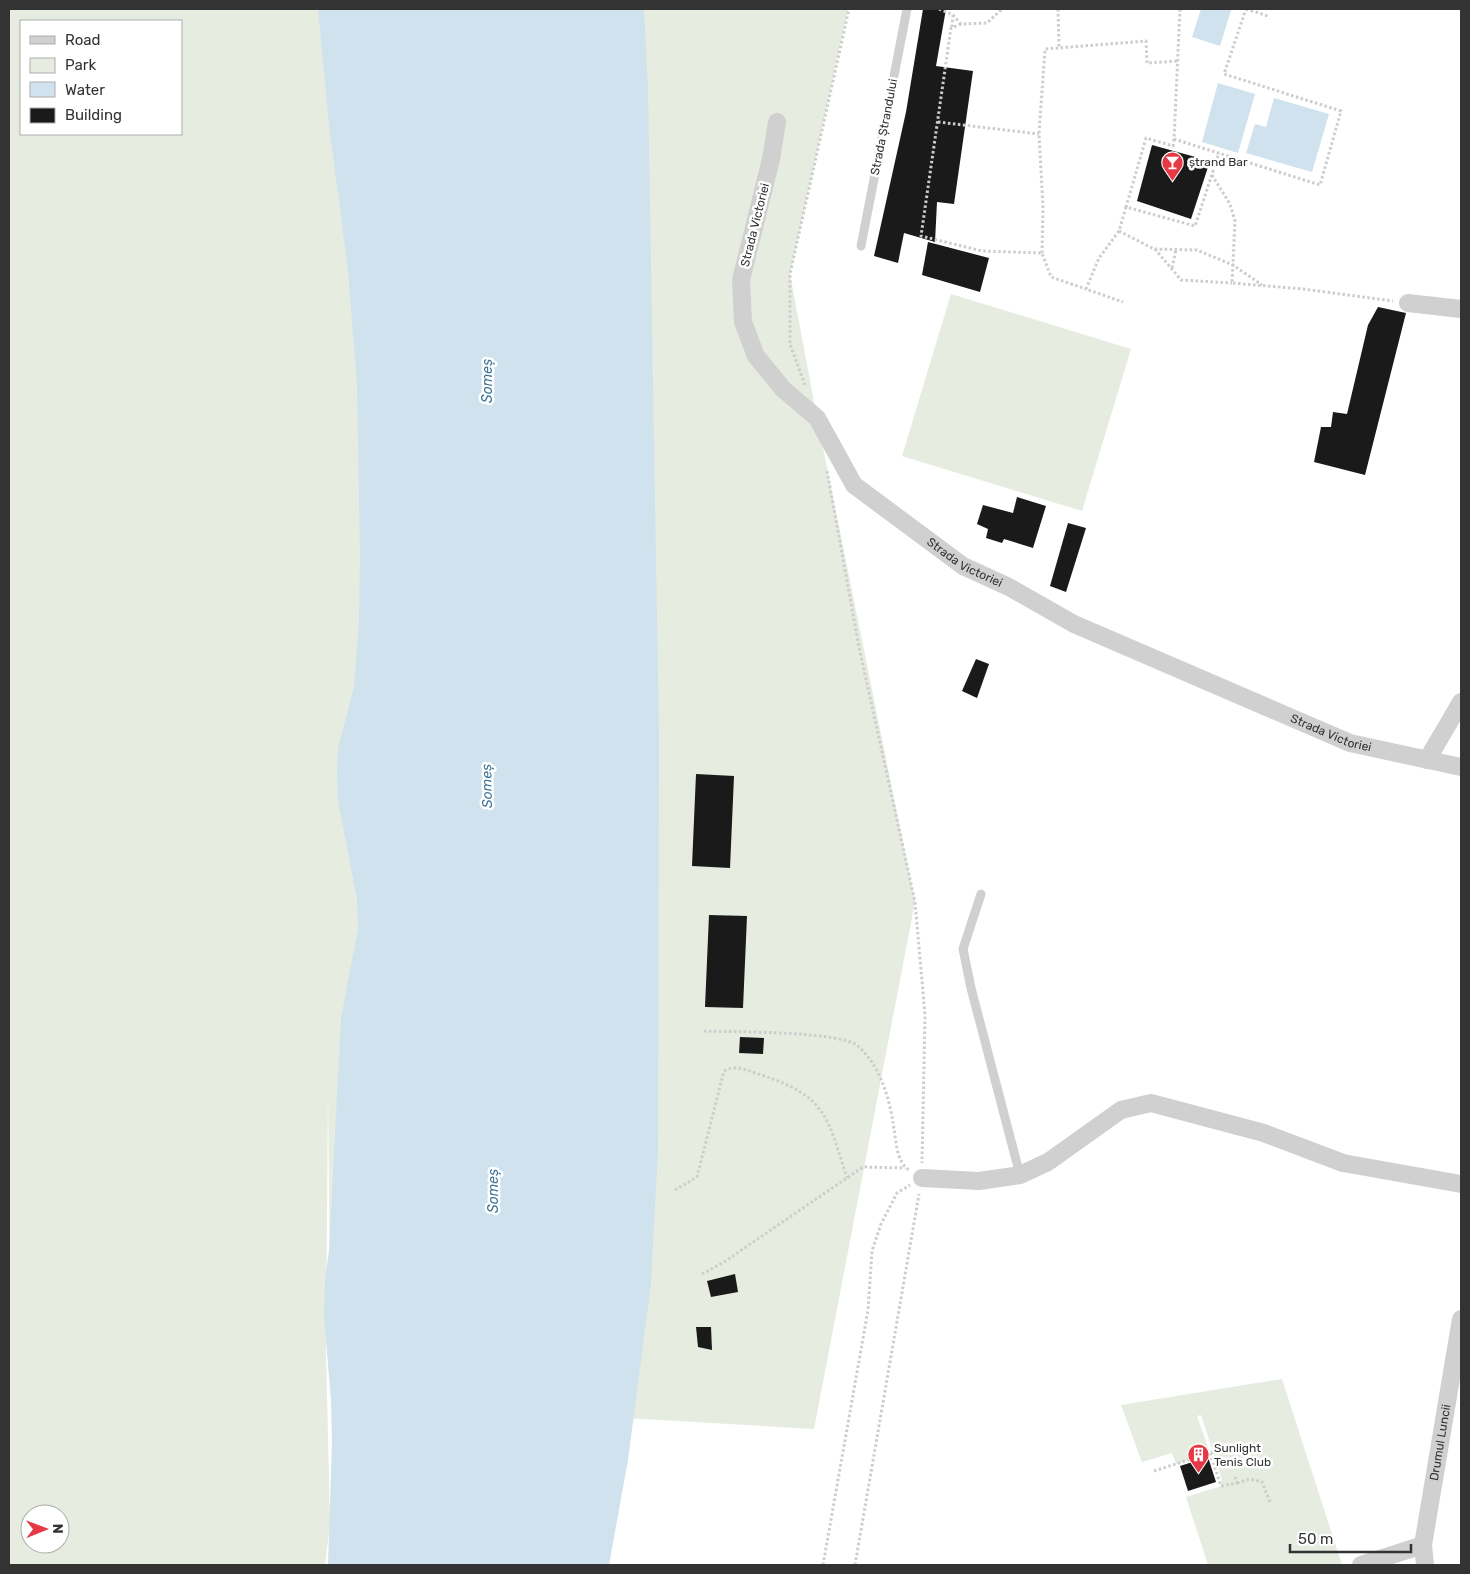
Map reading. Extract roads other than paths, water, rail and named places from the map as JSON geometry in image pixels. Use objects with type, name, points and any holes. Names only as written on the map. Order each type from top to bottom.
[{"type":"street","name":"Strada Victoriei","points":[[777,122],[771,159],[742,280],[743,322],[756,356],[783,389],[817,418],[854,485],[963,566],[1009,587],[1074,624],[1350,743],[1461,767]]},
{"type":"street","points":[[1408,304],[1461,309]]},
{"type":"street","points":[[1427,760],[1461,702]]},
{"type":"street","points":[[922,1178],[979,1181],[1020,1176],[1048,1162],[1121,1110],[1151,1104],[1264,1133],[1343,1163],[1461,1184]]},
{"type":"street","name":"Drumul Luncii","points":[[1425,1565],[1423,1545],[1461,1319]]},
{"type":"street","points":[[1361,1565],[1423,1545]]},
{"type":"lane","name":"Strada Ștrandului","points":[[861,246],[907,9]]},
{"type":"lane","points":[[980,894],[963,949],[971,988],[1020,1176]]},
{"type":"water","name":"Someș","points":[[318,9],[644,9],[648,88],[659,736],[658,1149],[651,1284],[628,1460],[609,1565],[328,1565],[332,1441],[331,1401],[324,1316],[325,1281],[329,1250],[341,1018],[358,929],[357,899],[338,801],[337,773],[338,748],[354,687],[359,621],[360,554],[357,385],[348,270],[329,125]]},
{"type":"water","points":[[1201,9],[1231,10],[1220,46],[1192,37]]},
{"type":"water","points":[[1218,83],[1255,94],[1238,153],[1202,142]]},
{"type":"water","points":[[1274,98],[1329,114],[1312,172],[1246,153],[1255,124],[1266,127]]},
{"type":"place","name":"ștrand Bar","points":[[1173,181]]},
{"type":"place","name":"Sunlight Tenis Club","points":[[1198,1474]]}]
